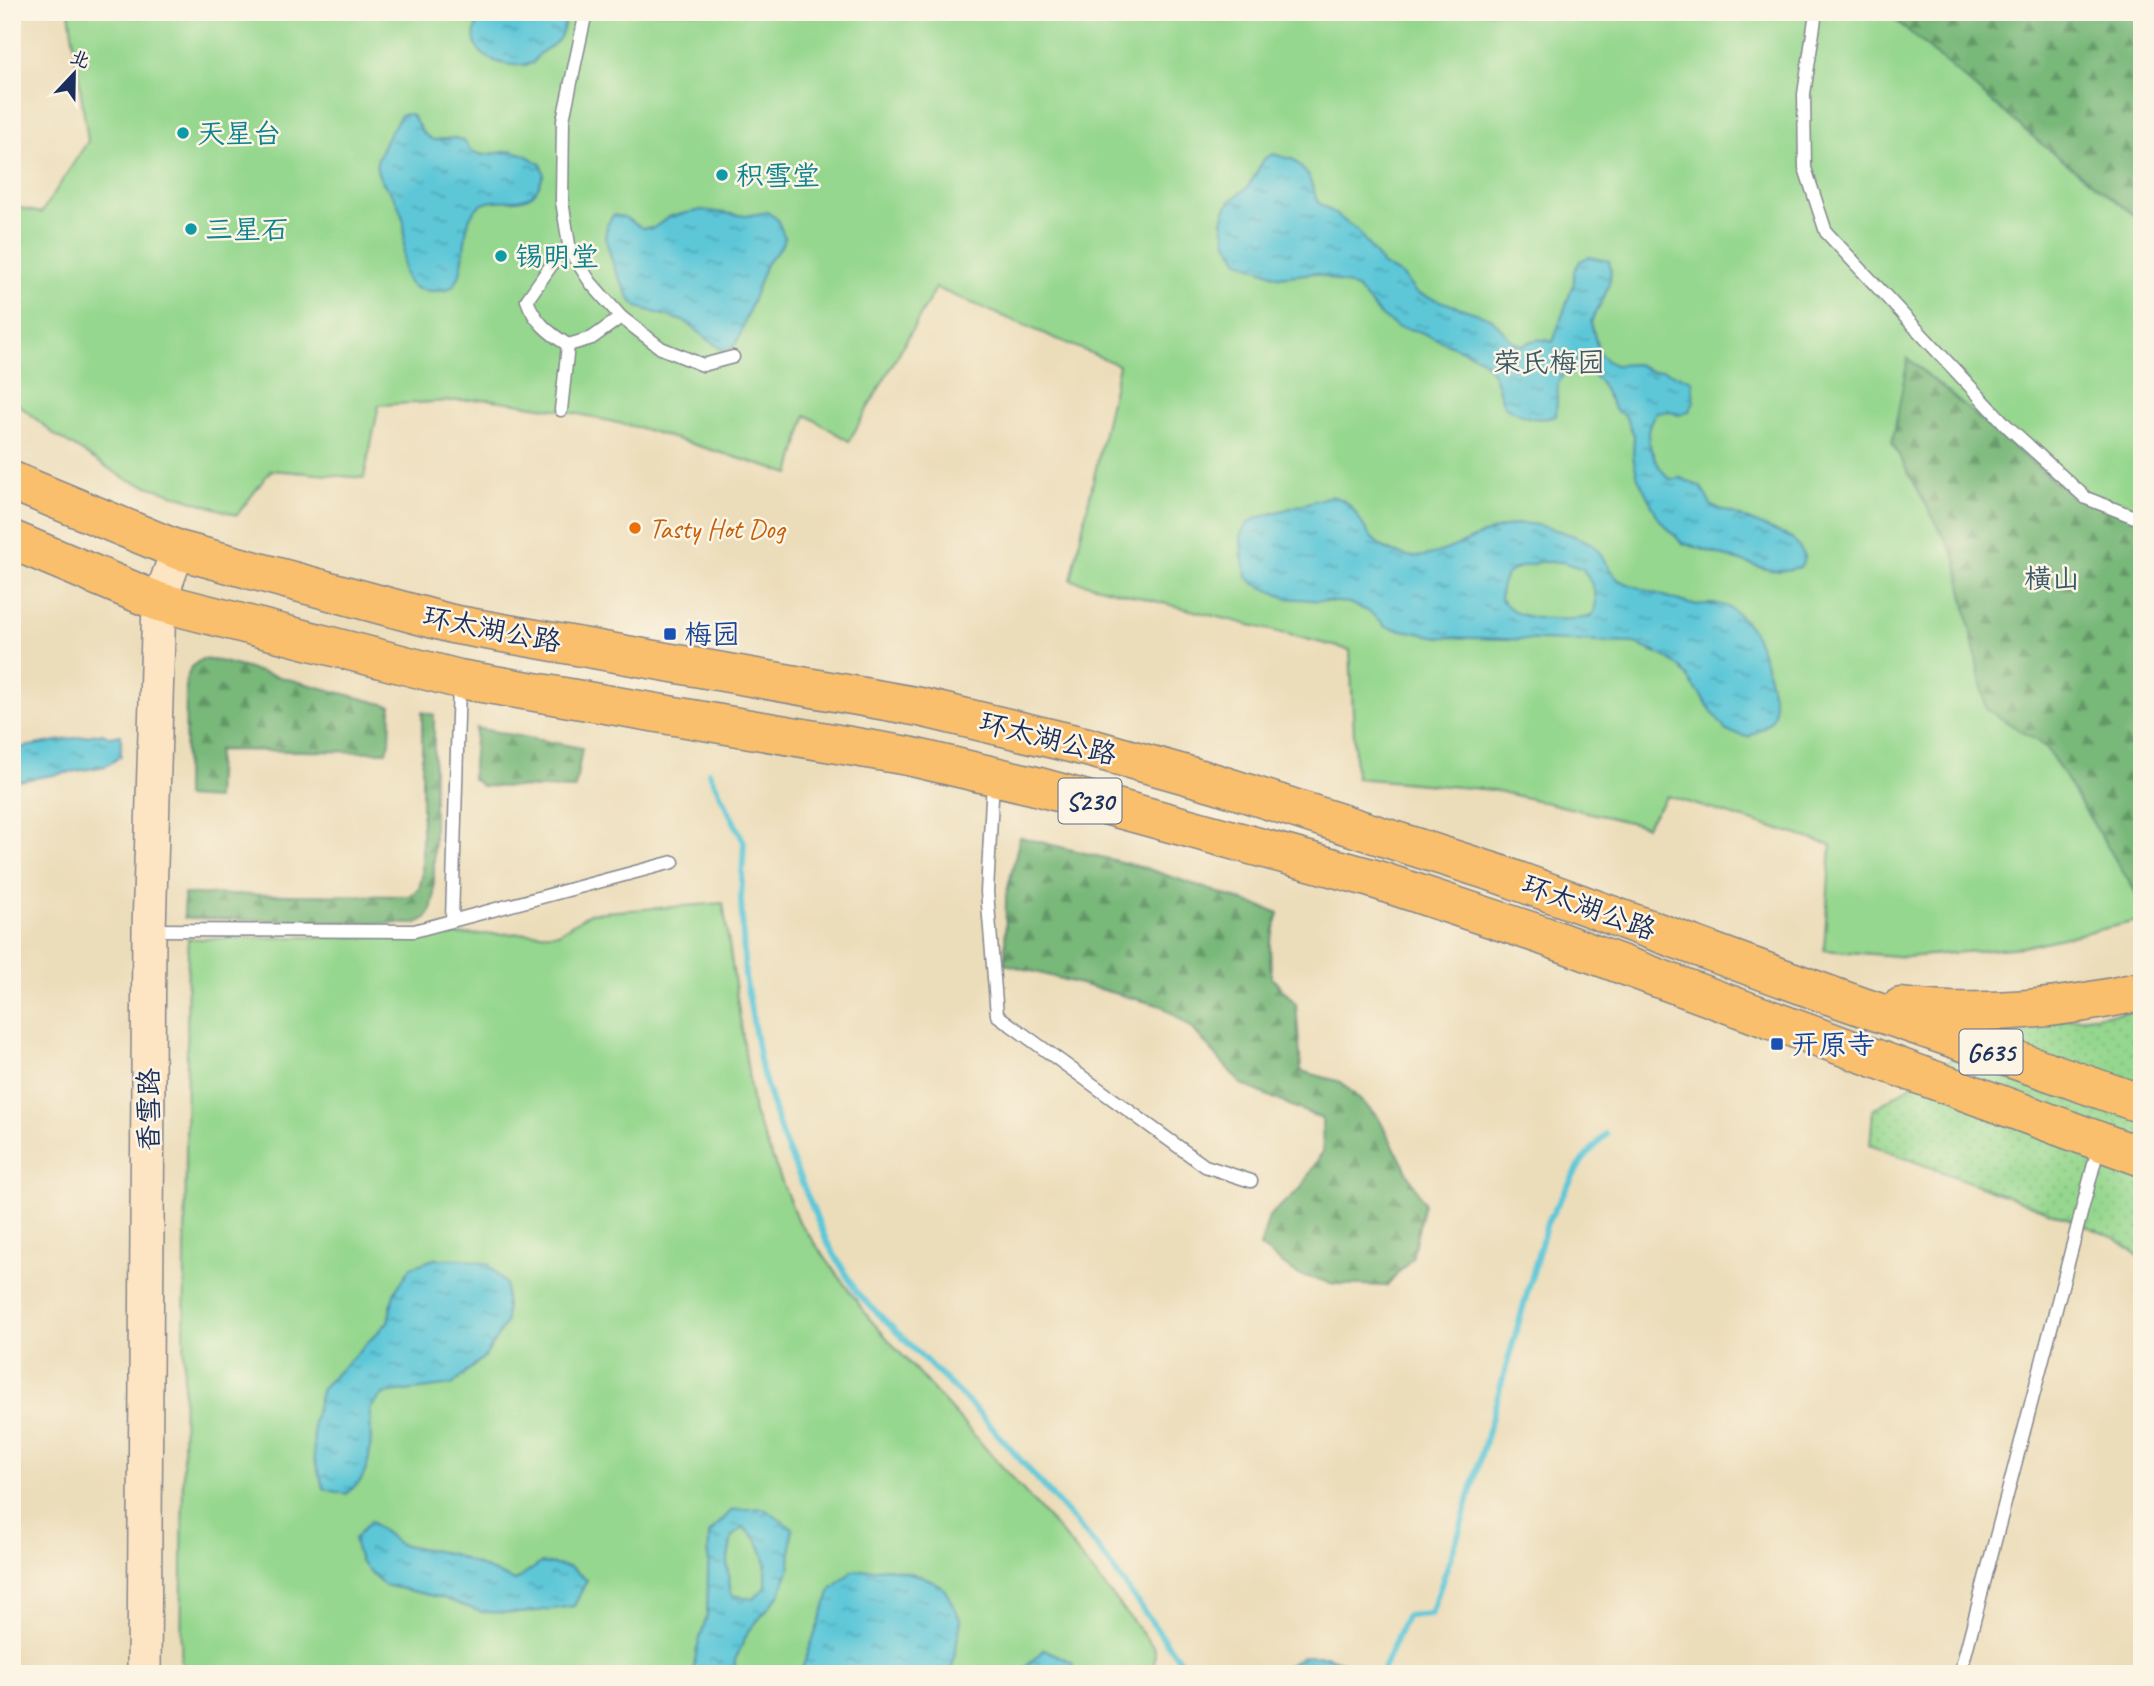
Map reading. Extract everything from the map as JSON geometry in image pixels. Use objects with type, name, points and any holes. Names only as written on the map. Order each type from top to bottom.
[{"type":"highway","name":"环太湖公路","points":[[12,481],[178,550],[452,624],[920,707],[1087,747],[1215,783],[1496,873],[1840,999],[2142,1104]]},
{"type":"highway","name":"环太湖公路","points":[[12,540],[159,602],[459,679],[908,756],[993,776],[1371,878],[1539,933],[2142,1157]]},
{"type":"highway","points":[[1840,999],[1926,1010],[1998,1011],[2095,1002],[2142,991]]},
{"type":"street","name":"香雪路","points":[[144,1674],[149,930],[159,602],[178,550]]},
{"type":"lane","points":[[586,12],[563,120],[562,201],[570,251],[591,283],[621,317],[661,348],[703,365],[733,357]]},
{"type":"lane","points":[[1816,12],[1804,94],[1805,167],[1826,232],[2024,442],[2086,498],[2142,520]]},
{"type":"lane","points":[[570,251],[557,257],[527,300],[532,314],[548,332],[568,345],[592,338],[621,317]]},
{"type":"lane","points":[[561,410],[568,345]]},
{"type":"lane","points":[[452,920],[459,679]]},
{"type":"lane","points":[[993,776],[987,892],[998,1015],[1205,1166],[1251,1181]]},
{"type":"lane","points":[[149,930],[414,931],[673,862]]},
{"type":"lane","points":[[1960,1674],[2100,1142]]},
{"type":"green space","name":"荣氏梅园","points":[[69,12],[1886,12],[2040,143],[2142,221],[2142,513],[2056,483],[1908,358],[1892,443],[1956,559],[1986,709],[2046,747],[2142,903],[2142,920],[2023,947],[1907,957],[1824,950],[1831,845],[1667,796],[1646,826],[1493,790],[1356,778],[1350,650],[1071,580],[1119,365],[936,288],[849,441],[806,415],[790,474],[640,428],[561,410],[487,399],[379,405],[364,478],[271,470],[237,515],[126,479],[55,435],[12,399],[12,206],[41,213],[88,141]]},
{"type":"green space","points":[[1886,12],[2142,12],[2142,221],[2040,143]]},
{"type":"green space","name":"横山","points":[[1907,358],[2056,483],[2142,513],[2142,903],[2046,747],[1986,709],[1956,559],[1892,443]]},
{"type":"green space","points":[[202,659],[219,661],[391,706],[390,743],[386,752],[218,750],[216,799],[185,797],[186,680],[191,667]]},
{"type":"green space","points":[[422,712],[434,715],[434,896],[427,917],[414,924],[184,918],[184,894],[409,896],[419,889],[422,877]]},
{"type":"green space","points":[[476,728],[582,748],[575,789],[482,786],[472,778]]},
{"type":"green space","points":[[1020,837],[1145,868],[1279,913],[1270,945],[1271,977],[1296,1004],[1301,1071],[1341,1082],[1378,1117],[1424,1203],[1412,1258],[1387,1286],[1335,1284],[1297,1274],[1260,1247],[1269,1216],[1300,1189],[1323,1151],[1322,1119],[1241,1084],[1192,1028],[1162,1006],[1005,964],[1006,896]]},
{"type":"green space","points":[[723,903],[754,1113],[797,1219],[869,1318],[1064,1536],[1155,1649],[1154,1674],[181,1674],[188,939],[558,933],[591,913]]},
{"type":"green space","points":[[2142,1010],[2142,1259],[2117,1239],[2077,1222],[1870,1145],[1873,1110],[1999,1028]]},
{"type":"water","points":[[567,12],[560,37],[533,63],[514,65],[494,61],[478,49],[475,41],[477,23],[486,13]]},
{"type":"water","points":[[411,114],[424,134],[433,140],[456,138],[465,142],[471,151],[482,155],[512,151],[523,154],[541,164],[544,174],[536,191],[528,197],[488,202],[474,211],[469,219],[459,276],[455,284],[442,291],[422,290],[412,286],[407,279],[403,260],[403,219],[396,201],[378,173],[377,162],[384,144],[401,115]]},
{"type":"water","points":[[1273,154],[1294,160],[1308,175],[1318,202],[1357,230],[1383,265],[1403,276],[1416,293],[1491,318],[1513,342],[1523,346],[1538,339],[1553,342],[1574,282],[1574,271],[1580,261],[1589,257],[1609,261],[1609,285],[1591,322],[1599,353],[1615,365],[1637,364],[1652,372],[1662,370],[1692,380],[1694,402],[1689,411],[1679,415],[1668,411],[1656,412],[1650,425],[1648,439],[1658,464],[1670,479],[1681,478],[1701,487],[1711,505],[1792,538],[1805,556],[1801,567],[1769,570],[1682,543],[1659,519],[1638,478],[1633,457],[1634,435],[1625,416],[1615,410],[1599,380],[1591,374],[1569,366],[1558,384],[1556,416],[1536,419],[1523,415],[1504,406],[1494,375],[1481,358],[1418,331],[1397,327],[1379,314],[1357,288],[1315,273],[1280,277],[1239,261],[1227,242],[1222,221],[1225,211],[1230,201],[1248,187],[1264,159]]},
{"type":"water","points":[[702,210],[746,216],[767,212],[777,219],[785,238],[766,264],[738,340],[732,348],[722,350],[686,322],[637,307],[615,270],[605,237],[607,225],[613,215],[624,217],[642,228],[653,228],[671,216]]},
{"type":"water","points":[[1331,496],[1352,508],[1369,534],[1380,545],[1402,555],[1417,557],[1448,549],[1496,529],[1513,525],[1535,525],[1572,535],[1594,546],[1619,580],[1690,604],[1726,606],[1739,615],[1752,630],[1767,667],[1775,706],[1772,719],[1748,737],[1726,731],[1680,667],[1662,655],[1633,643],[1439,637],[1386,627],[1370,612],[1349,603],[1286,598],[1255,584],[1247,577],[1241,534],[1248,523]],"holes":[[[1540,562],[1562,562],[1583,569],[1590,581],[1596,597],[1592,616],[1567,619],[1530,617],[1516,613],[1500,599],[1503,581],[1516,569]]]},
{"type":"water","points":[[103,733],[110,737],[121,735],[121,756],[106,766],[12,782],[12,749]]},
{"type":"water","points":[[434,1259],[463,1259],[488,1264],[506,1284],[506,1322],[486,1355],[452,1385],[383,1394],[370,1409],[370,1453],[361,1480],[346,1494],[324,1489],[314,1458],[313,1422],[322,1388],[388,1322],[394,1293],[411,1267]]},
{"type":"water","points":[[763,1508],[792,1528],[790,1567],[780,1594],[748,1632],[735,1660],[734,1674],[693,1674],[697,1648],[707,1615],[709,1534],[732,1510]],"holes":[[[744,1528],[751,1534],[763,1554],[766,1578],[766,1587],[753,1599],[731,1595],[727,1565],[732,1536]]]},
{"type":"water","points":[[370,1521],[399,1544],[452,1554],[515,1581],[541,1563],[570,1567],[587,1580],[574,1606],[523,1613],[481,1612],[443,1598],[384,1585],[360,1562],[354,1539]]},
{"type":"water","points":[[888,1568],[922,1576],[945,1589],[961,1621],[951,1674],[800,1674],[831,1590],[852,1571]]},
{"type":"water","points":[[1044,1649],[1072,1662],[1075,1674],[1023,1674],[1024,1669]]},
{"type":"water","points":[[1303,1656],[1326,1656],[1378,1674],[1275,1674]]},
{"type":"water","points":[[1209,1662],[1239,1674],[1185,1674]]},
{"type":"waterway","points":[[709,772],[744,842],[741,898],[745,976],[762,1071],[782,1136],[827,1242],[857,1293],[980,1414],[1098,1548],[1188,1672]]},
{"type":"waterway","points":[[1381,1674],[1406,1616],[1431,1614],[1459,1533],[1547,1223],[1582,1161],[1606,1134]]},
{"type":"place","name":"天星台","points":[[183,133]]},
{"type":"place","name":"积雪堂","points":[[722,175]]},
{"type":"place","name":"三星石","points":[[191,229]]},
{"type":"place","name":"锡明堂","points":[[501,256]]},
{"type":"place","name":"Tasty Hot Dog","points":[[635,528]]},
{"type":"place","name":"梅园","points":[[670,634]]},
{"type":"place","name":"开原寺","points":[[1777,1044]]}]
